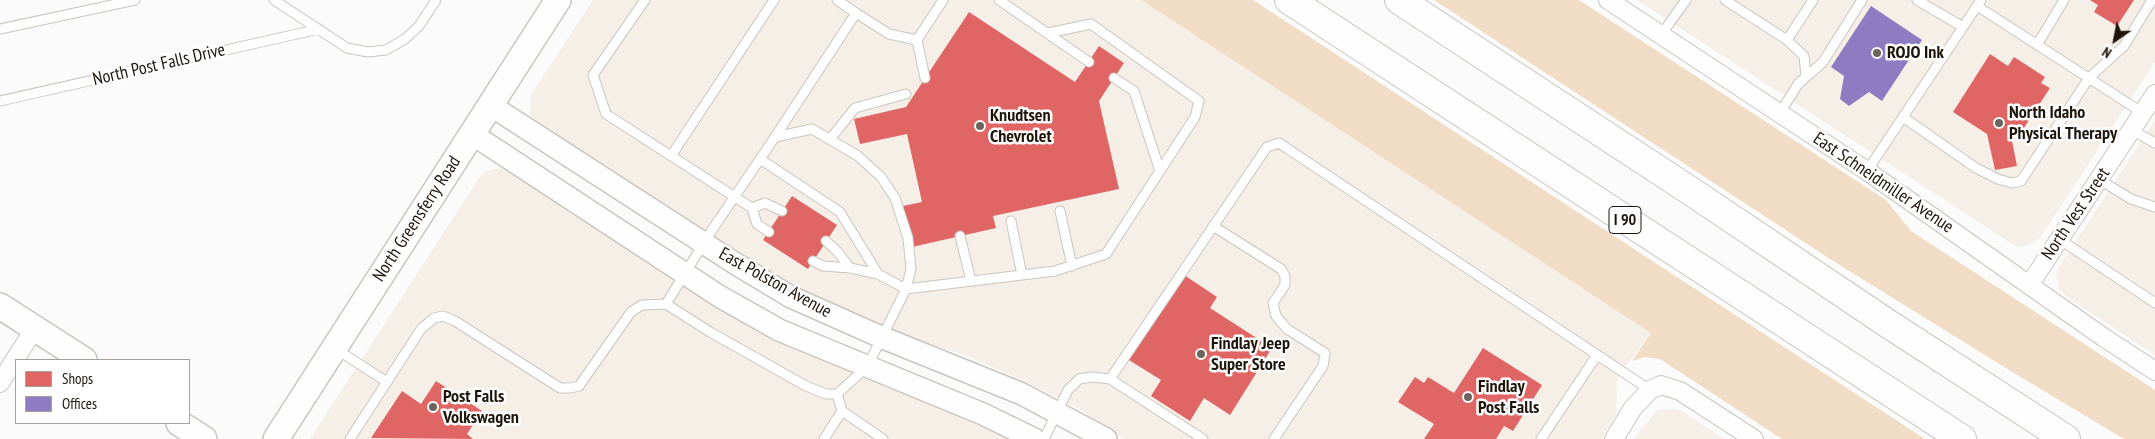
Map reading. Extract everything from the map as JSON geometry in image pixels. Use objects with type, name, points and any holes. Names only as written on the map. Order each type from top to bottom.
[{"type":"highway","name":"I 90","points":[[1289,0],[1962,439]]},
{"type":"highway","points":[[1399,0],[1887,323],[2066,439]]},
{"type":"highway","points":[[1887,323],[2089,439]]},
{"type":"main road","name":"North Greensferry Road","points":[[276,439],[558,0]]},
{"type":"main road","points":[[1,307],[82,359]]},
{"type":"main road","points":[[181,424],[204,439]]},
{"type":"street","name":"East Schneidmiller Avenue","points":[[1608,0],[1867,171],[2155,371]]},
{"type":"street","name":"North Vest Street","points":[[2030,284],[2155,94]]},
{"type":"street","name":"East Polston Avenue","points":[[490,105],[704,243],[791,296],[881,337],[1022,394],[1106,439]]},
{"type":"street","name":"East Polston Avenue","points":[[472,134],[684,273],[779,330],[983,414],[1034,439]]},
{"type":"street","points":[[15,359],[35,328]]},
{"type":"street","points":[[0,383],[15,359]]},
{"type":"street","points":[[1614,439],[1634,408],[1650,390],[1661,385],[1680,391],[1754,439]]},
{"type":"lane","points":[[0,29],[135,0]]},
{"type":"lane","points":[[274,0],[347,48],[368,52],[386,50],[404,39],[418,26],[436,0]]},
{"type":"lane","points":[[645,0],[593,75],[606,114],[752,208],[758,224],[769,232]]},
{"type":"lane","points":[[671,156],[774,0]]},
{"type":"lane","points":[[836,0],[889,34],[917,40]]},
{"type":"lane","points":[[926,78],[917,40],[943,0]]},
{"type":"lane","points":[[999,0],[1088,62]]},
{"type":"lane","points":[[1661,35],[1686,0]]},
{"type":"lane","points":[[1725,0],[1787,40],[1804,56],[1806,77]]},
{"type":"lane","points":[[1787,40],[1813,0]]},
{"type":"lane","points":[[1780,113],[1798,84],[1824,62],[1862,0]]},
{"type":"lane","points":[[1917,0],[1963,27]]},
{"type":"lane","points":[[2037,45],[2064,0]]},
{"type":"lane","points":[[1903,117],[1976,168],[1998,179],[2012,183],[2021,181],[2089,78],[2124,46],[2152,0]]},
{"type":"lane","points":[[1867,171],[1979,3],[2037,45],[2143,113]]},
{"type":"lane","points":[[666,304],[684,273],[856,13]]},
{"type":"lane","points":[[813,261],[823,266],[850,268],[878,274],[906,289],[1055,271],[1106,254],[1195,117],[1199,101],[1091,24],[1048,33]]},
{"type":"lane","name":"North Post Falls Drive","points":[[0,101],[319,30]]},
{"type":"lane","points":[[1114,78],[1134,91],[1160,171]]},
{"type":"lane","points":[[831,138],[856,108],[906,94]]},
{"type":"lane","points":[[350,439],[421,330],[434,318],[442,316],[473,331],[560,388],[579,386],[631,312],[642,305],[666,304],[710,332],[806,386],[826,394],[837,394],[867,367],[906,289],[911,269],[908,238],[895,198],[881,177],[858,156],[812,128],[775,137]]},
{"type":"lane","points":[[2132,130],[2155,143]]},
{"type":"lane","points":[[1110,379],[1267,147],[1279,143],[1650,390]]},
{"type":"lane","points":[[760,159],[840,212],[878,274]]},
{"type":"lane","points":[[2100,180],[2131,200],[2155,206]]},
{"type":"lane","points":[[752,208],[765,203],[782,211]]},
{"type":"lane","points":[[1060,211],[1072,266]]},
{"type":"lane","points":[[1011,221],[1022,275]]},
{"type":"lane","points":[[1213,226],[1281,269],[1285,276],[1285,285],[1273,303],[1276,316],[1287,329],[1325,353],[1323,366],[1274,439]]},
{"type":"lane","points":[[960,236],[971,282]]},
{"type":"lane","points":[[2059,239],[2155,303]]},
{"type":"lane","points":[[826,241],[837,251],[850,268]]},
{"type":"lane","points":[[334,348],[387,382]]},
{"type":"lane","points":[[1541,439],[1597,355]]},
{"type":"lane","points":[[1044,439],[1068,390],[1079,379],[1092,377],[1110,379],[1203,439]]},
{"type":"lane","points":[[837,394],[842,411],[883,439]]},
{"type":"lane","points":[[824,439],[842,411]]},
{"type":"shaded area","points":[[593,0],[1141,0],[1651,333],[1619,375],[1617,381],[1616,415],[1601,439],[1124,439],[1076,407],[1022,380],[967,356],[897,333],[842,309],[775,275],[726,247],[539,125],[530,116],[531,95]]},
{"type":"shaded area","points":[[1141,0],[1253,0],[1925,439],[1782,439],[1660,359],[1645,357],[1632,361],[1651,333]]},
{"type":"shaded area","points":[[1434,0],[1579,0],[1886,200],[1911,231],[2155,390],[2155,439],[2124,439],[2009,370],[1830,259]]},
{"type":"shaded area","points":[[1637,0],[2155,0],[2155,62],[2040,238],[2027,246],[2017,247]]},
{"type":"shaded area","points":[[2155,120],[2155,355],[2067,297],[2059,290],[2056,275],[2059,267]]},
{"type":"shaded area","points":[[500,168],[700,296],[813,354],[878,383],[968,418],[1012,439],[310,439],[479,178],[486,171]]},
{"type":"shaded area","points":[[1675,409],[1682,411],[1724,439],[1634,439],[1657,410]]},
{"type":"building: Shops","points":[[2090,0],[2134,0],[2117,26],[2094,12],[2098,5]]},
{"type":"building: Shops","name":"Knudtsen Chevrolet","points":[[969,12],[1075,82],[1099,46],[1124,63],[1099,101],[1119,189],[993,216],[996,228],[912,247],[903,206],[922,202],[907,134],[860,144],[854,119],[906,107]]},
{"type":"building: Shops","name":"North Idaho Physical Therapy","points":[[1990,54],[2008,66],[2014,57],[2045,77],[2041,83],[2050,88],[2020,134],[2011,136],[2017,166],[1995,170],[1987,134],[1953,112]]},
{"type":"building: Shops","points":[[792,196],[837,225],[808,269],[763,240]]},
{"type":"building: Shops","name":"Findlay Jeep Super Store","points":[[1184,275],[1217,297],[1210,308],[1272,348],[1230,415],[1204,398],[1190,421],[1151,396],[1161,380],[1129,360]]},
{"type":"building: Shops","name":"Findlay Post Falls","points":[[1483,348],[1542,385],[1513,431],[1504,426],[1496,439],[1424,439],[1434,424],[1398,402],[1415,377],[1424,383],[1428,377],[1454,393]]},
{"type":"building: Shops","name":"Post Falls Volkswagen","points":[[436,381],[482,411],[467,434],[473,439],[371,438],[402,391],[421,404]]},
{"type":"building: Offices","name":"ROJO Ink","points":[[1871,6],[1922,40],[1882,101],[1869,92],[1849,106],[1840,99],[1844,76],[1831,67]]},
{"type":"place","name":"ROJO Ink","points":[[1877,53]]},
{"type":"place","name":"North Idaho Physical Therapy","points":[[1999,123]]},
{"type":"place","name":"Knudtsen Chevrolet","points":[[980,126]]},
{"type":"place","name":"Findlay Jeep Super Store","points":[[1201,354]]},
{"type":"place","name":"Findlay Post Falls","points":[[1468,397]]},
{"type":"place","name":"Post Falls Volkswagen","points":[[433,407]]}]
